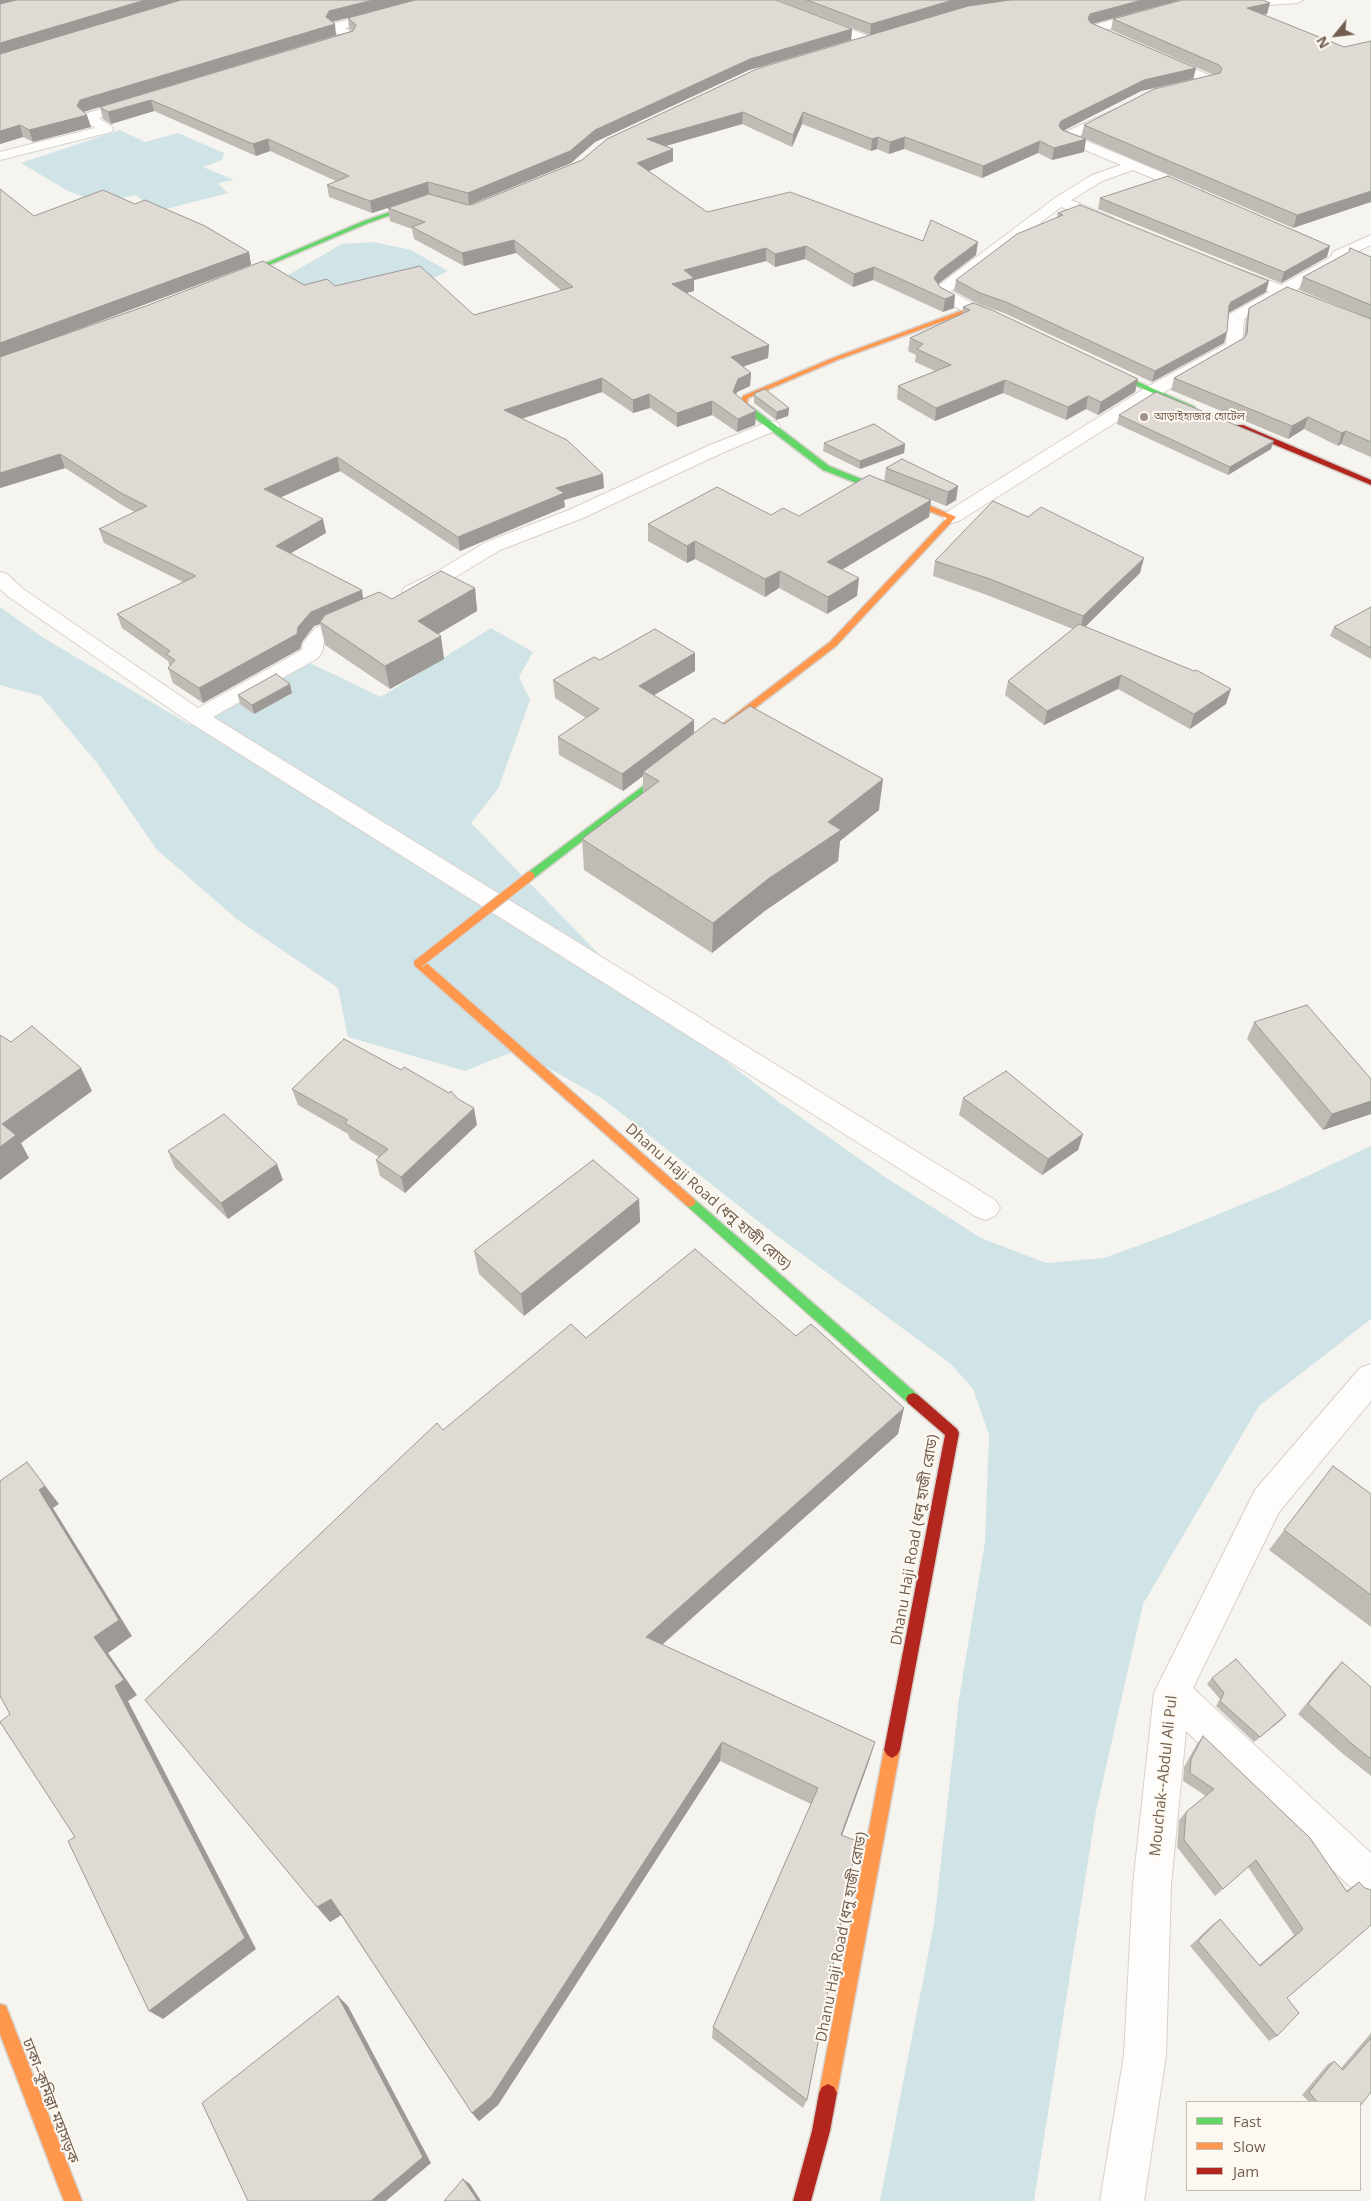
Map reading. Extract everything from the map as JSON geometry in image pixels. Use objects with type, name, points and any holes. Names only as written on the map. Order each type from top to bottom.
[{"type":"main road","points":[[852,46],[875,39]]},
{"type":"main road","points":[[225,282],[366,222],[430,200],[438,203]]},
{"type":"main road","points":[[716,733],[833,644],[952,517],[826,468],[743,405],[745,397],[835,359],[971,309],[1006,322]]},
{"type":"main road","points":[[1091,363],[1198,410]]},
{"type":"main road","points":[[1226,422],[1371,482]]},
{"type":"main road","name":"Dhanu Haji Road (ধনু হাজী রোড)","points":[[685,757],[418,963],[952,1433],[821,2131],[802,2201]]},
{"type":"main road","name":"ঢাকা–কুমিল্লা মহাসড়ক","points":[[0,2012],[73,2201]]},
{"type":"street","points":[[313,48],[350,37],[335,27],[438,0]]},
{"type":"street","points":[[762,0],[875,39]]},
{"type":"street","points":[[1254,0],[1269,2],[1297,0]]},
{"type":"street","points":[[1130,45],[1094,29],[1179,2],[1201,5]]},
{"type":"street","points":[[1148,53],[1212,81],[1193,85]]},
{"type":"street","points":[[0,156],[106,129],[89,117],[145,100]]},
{"type":"street","points":[[1132,104],[1066,137],[1210,198]]},
{"type":"street","points":[[971,309],[942,292],[1060,201],[1097,178],[1134,166]]},
{"type":"street","points":[[1060,201],[1122,227]]},
{"type":"street","points":[[952,517],[1153,391],[1234,346],[1236,317],[1283,292],[1339,258],[1333,253],[1371,239]]},
{"type":"street","points":[[1220,267],[1371,327]]},
{"type":"street","points":[[395,599],[445,575],[493,546],[576,514],[716,449],[771,426]]},
{"type":"street","points":[[0,578],[16,593],[197,718],[985,1208]]},
{"type":"street","points":[[197,718],[311,654],[313,650],[312,642],[322,632],[371,612]]},
{"type":"street","name":"Mouchak--Abdul Ali Pul","points":[[1122,2201],[1146,2054],[1152,1886],[1172,1693],[1267,1501],[1371,1378]]},
{"type":"street","points":[[1172,1693],[1371,1879]]},
{"type":"shaded area","points":[[120,130],[145,142],[178,133],[224,153],[222,160],[203,167],[234,180],[218,183],[228,193],[158,211],[135,195],[101,203],[68,191],[21,163]]},
{"type":"shaded area","points":[[374,242],[411,250],[448,271],[385,302],[278,281],[342,244]]},
{"type":"shaded area","points":[[0,607],[42,637],[190,725],[310,663],[381,697],[491,628],[533,652],[519,677],[530,700],[498,789],[471,823],[635,991],[779,1102],[885,1177],[981,1238],[1046,1263],[1104,1258],[1170,1234],[1282,1188],[1371,1146],[1371,1319],[1259,1406],[1143,1604],[1096,1811],[1034,2201],[880,2201],[934,1924],[959,1699],[985,1542],[989,1435],[973,1389],[951,1364],[772,1232],[603,1099],[517,1050],[465,1071],[348,1037],[338,988],[238,920],[157,850],[97,763],[41,696],[0,685]]},
{"type":"building","points":[[16,0],[145,0],[0,43],[0,4]]},
{"type":"building","points":[[181,0],[373,0],[329,11],[326,17],[335,24],[80,100],[77,106],[87,115],[29,130],[20,125],[0,131],[0,54]]},
{"type":"building","points":[[415,0],[776,0],[852,29],[750,59],[595,130],[570,151],[468,193],[428,182],[370,201],[327,185],[349,176],[268,139],[253,144],[151,100],[108,112],[100,107],[353,31],[356,25],[348,18]]},
{"type":"building","points":[[807,0],[953,0],[871,24]]},
{"type":"building","points":[[1010,0],[1142,0],[1090,14],[1088,19],[1091,23],[1196,68],[1144,80],[1061,121],[1059,126],[1062,130],[1086,139],[1054,148],[1040,141],[983,166],[905,137],[890,142],[878,137],[872,139],[803,112],[793,135],[743,112],[647,139],[673,149],[637,163],[707,212],[790,192],[923,241],[931,220],[978,242],[939,271],[934,278],[940,287],[955,295],[945,299],[874,267],[854,274],[806,246],[775,254],[766,248],[684,270],[694,278],[672,284],[769,345],[731,357],[751,373],[738,379],[733,392],[756,411],[738,419],[712,401],[677,413],[649,394],[633,400],[602,378],[504,410],[567,440],[603,474],[556,488],[564,493],[458,537],[337,457],[264,489],[323,519],[276,546],[362,590],[311,612],[298,627],[297,634],[199,688],[168,668],[175,660],[166,654],[170,651],[117,614],[196,576],[99,529],[147,506],[121,493],[60,454],[0,473],[0,357],[146,306],[263,261],[304,285],[327,279],[335,286],[420,266],[474,315],[573,287],[514,240],[462,253],[412,227],[425,222],[388,208],[429,194],[468,205],[474,204],[582,160],[607,139],[759,68],[968,6]]},
{"type":"building","points":[[1182,0],[1263,0],[1270,3],[1247,8],[1344,47],[1371,41],[1371,191],[1297,215],[1084,125],[1154,89],[1220,73],[1222,68],[1219,65],[1113,19]]},
{"type":"building","points":[[1168,176],[1330,246],[1284,272],[1100,198]]},
{"type":"building","points":[[0,189],[34,216],[103,190],[135,204],[145,200],[205,226],[249,252],[0,343]]},
{"type":"building","points":[[1080,205],[1269,281],[1231,302],[1227,332],[1155,371],[1006,302],[980,293],[956,280],[1017,234],[1063,215],[1058,213]]},
{"type":"building","points":[[1350,248],[1371,257],[1371,305],[1303,277],[1349,252]]},
{"type":"building","points":[[1287,287],[1371,319],[1371,442],[1346,431],[1342,433],[1308,417],[1292,426],[1174,378],[1244,338],[1247,334],[1249,308]]},
{"type":"building","points":[[973,303],[992,310],[1138,379],[1101,402],[1088,396],[1068,407],[1005,380],[936,408],[898,386],[951,365],[917,349],[923,344],[910,338],[970,310],[963,307]]},
{"type":"building","points":[[765,389],[789,408],[777,412],[754,395]]},
{"type":"building","points":[[1156,392],[1274,441],[1230,467],[1119,415]]},
{"type":"building","points":[[874,424],[905,444],[860,461],[824,443]]},
{"type":"building","points":[[902,459],[958,486],[948,492],[886,468]]},
{"type":"building","points":[[869,475],[931,500],[827,562],[859,578],[828,597],[780,571],[765,579],[695,541],[687,546],[648,524],[717,487],[771,515],[783,508],[799,516]]},
{"type":"building","points":[[993,501],[1028,517],[1041,507],[1144,558],[1083,616],[990,579],[935,561]]},
{"type":"building","points":[[441,571],[475,588],[418,621],[441,636],[385,666],[320,622],[325,615],[379,592],[392,599]]},
{"type":"building","points":[[1371,607],[1371,648],[1334,627]]},
{"type":"building","points":[[1079,624],[1194,671],[1196,670],[1231,689],[1194,714],[1121,675],[1047,711],[1008,681]]},
{"type":"building","points":[[655,629],[695,653],[639,686],[694,720],[622,774],[558,737],[599,709],[553,680],[594,657],[600,660]]},
{"type":"building","points":[[276,674],[290,684],[252,705],[238,695]]},
{"type":"building","points":[[750,706],[883,779],[828,822],[841,830],[768,879],[713,923],[582,839],[659,781],[643,772],[714,718],[724,724]]},
{"type":"building","points":[[1307,1005],[1371,1079],[1371,1101],[1332,1114],[1254,1022]]},
{"type":"building","points":[[32,1026],[81,1068],[2,1124],[16,1135],[0,1147],[0,1035],[11,1042]]},
{"type":"building","points":[[344,1039],[401,1070],[404,1067],[449,1093],[451,1091],[458,1099],[474,1108],[401,1177],[376,1160],[388,1149],[345,1123],[348,1120],[292,1089]]},
{"type":"building","points":[[1006,1071],[1083,1134],[1048,1159],[963,1098]]},
{"type":"building","points":[[224,1114],[277,1164],[221,1203],[168,1151]]},
{"type":"building","points":[[593,1160],[639,1199],[521,1294],[474,1251]]},
{"type":"building","points":[[695,1249],[796,1336],[811,1324],[904,1408],[646,1637],[875,1742],[841,1835],[857,1841],[807,2100],[713,2027],[818,1788],[722,1742],[491,2097],[472,2113],[331,1899],[317,1907],[145,1700],[437,1423],[443,1430],[571,1324],[586,1338]]},
{"type":"building","points":[[27,1462],[45,1486],[39,1490],[119,1620],[94,1637],[124,1680],[115,1686],[245,1938],[149,2011],[68,1841],[75,1837],[0,1722],[10,1714],[0,1696],[0,1481]]},
{"type":"building","points":[[1333,1466],[1371,1494],[1371,1595],[1284,1530]]},
{"type":"building","points":[[1236,1659],[1286,1715],[1260,1737],[1220,1701],[1224,1693],[1212,1678]]},
{"type":"building","points":[[1342,1662],[1371,1687],[1371,1759],[1308,1704]]},
{"type":"building","points":[[1203,1736],[1310,1838],[1347,1892],[1359,1882],[1365,1888],[1371,1890],[1371,1925],[1287,1998],[1299,2013],[1277,2036],[1198,1941],[1220,1919],[1260,1966],[1303,1929],[1256,1860],[1223,1889],[1184,1840],[1186,1812],[1214,1789],[1190,1773],[1191,1759]]},
{"type":"building","points":[[338,1996],[423,2157],[371,2201],[248,2201],[202,2103]]},
{"type":"building","points":[[1371,2038],[1371,2092],[1361,2105],[1361,2101],[1316,2101],[1309,2092],[1334,2061],[1343,2070]]},
{"type":"building","points":[[463,2179],[478,2201],[444,2201]]},
{"type":"traffic: fast","points":[[234,278],[366,222],[424,202]]},
{"type":"traffic: fast","points":[[1104,369],[1191,407]]},
{"type":"traffic: fast","points":[[750,410],[826,468],[919,504]]},
{"type":"traffic: fast","points":[[530,876],[674,766]]},
{"type":"traffic: fast","points":[[690,1202],[913,1399]]},
{"type":"traffic: slow","points":[[750,410],[743,405],[745,397],[835,359],[971,309],[998,318]]},
{"type":"traffic: slow","points":[[722,729],[833,644],[952,517],[919,504]]},
{"type":"traffic: slow","points":[[419,963],[530,876]]},
{"type":"traffic: slow","points":[[419,963],[690,1202]]},
{"type":"traffic: slow","points":[[828,2093],[892,1750]]},
{"type":"traffic: slow","points":[[0,2012],[73,2201]]},
{"type":"traffic: jam","points":[[1240,427],[1371,483]]},
{"type":"traffic: jam","points":[[892,1750],[952,1433],[913,1399]]},
{"type":"traffic: jam","points":[[802,2201],[821,2131],[828,2093]]},
{"type":"place","name":"আড়াইহাজার হোটেল","points":[[1144,417]]}]
